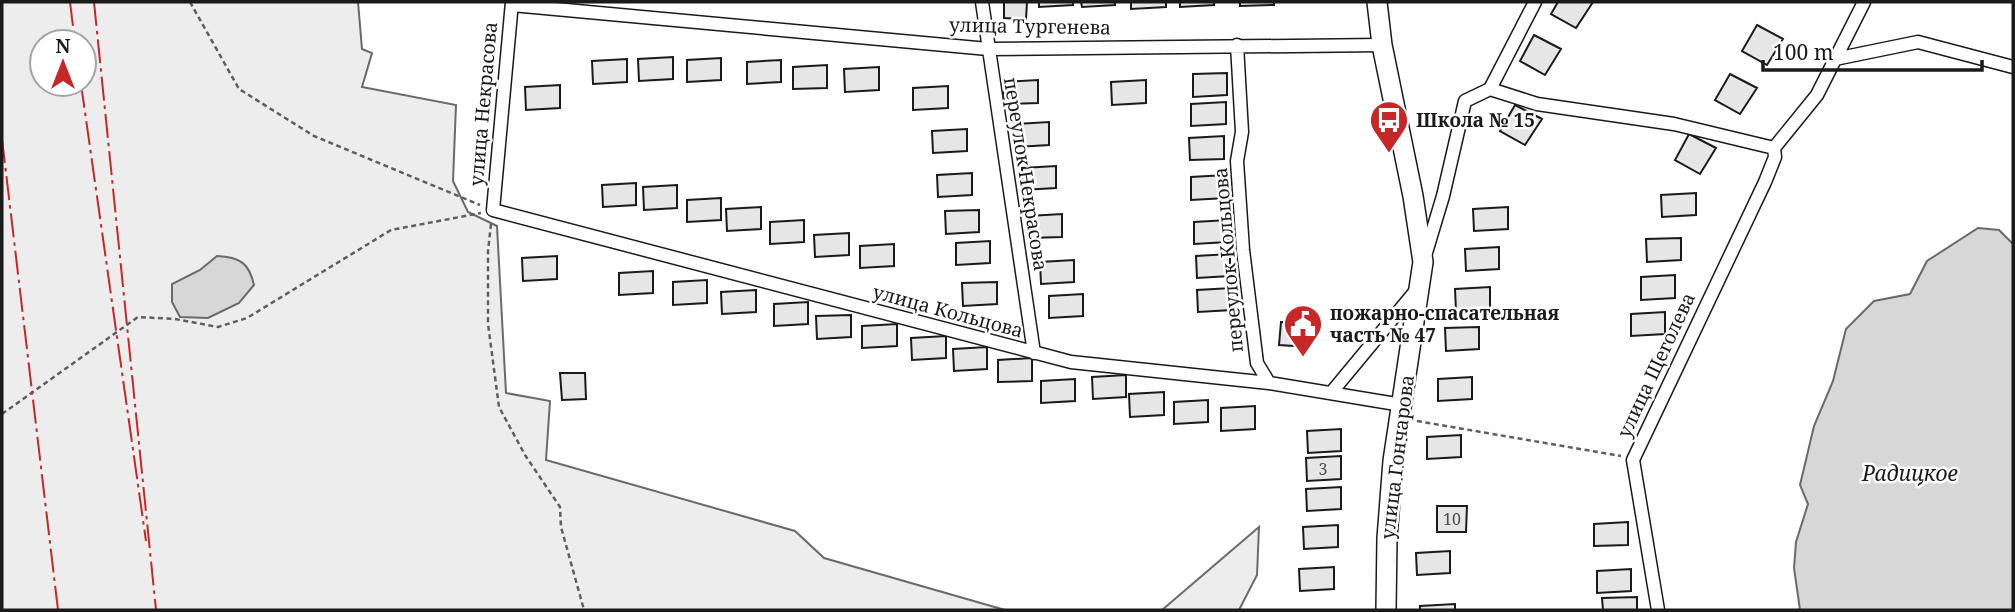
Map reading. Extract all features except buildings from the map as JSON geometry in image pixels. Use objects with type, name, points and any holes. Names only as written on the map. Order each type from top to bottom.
[{"type":"street","name":"переулок Некрасова","points":[[982,2],[1034,353]]},
{"type":"street","name":"улица Гончарова","points":[[1377,2],[1391,96],[1413,196],[1423,262]]},
{"type":"street","name":"улица Гончарова","points":[[1386,610],[1387,538],[1401,412],[1423,262],[1443,196],[1465,101],[1490,89],[1535,2]]},
{"type":"street","name":"улица Щеголева","points":[[1658,610],[1633,458],[1765,182],[1775,157],[1774,148],[1817,95],[1864,2]]},
{"type":"street","name":"улица Некрасова","points":[[493,210],[512,3]]},
{"type":"street","name":"улица Тургенева","points":[[512,3],[988,48],[1382,45]]},
{"type":"street","points":[[1835,60],[1918,42],[2013,67]]},
{"type":"street","name":"переулок Кольцова","points":[[1237,45],[1242,132],[1237,161],[1243,250],[1257,363],[1269,383]]},
{"type":"street","points":[[1490,89],[1537,104],[1674,124],[1774,148]]},
{"type":"street","name":"улица Кольцова","points":[[493,210],[1070,362],[1269,383],[1331,393],[1401,412]]},
{"type":"street","points":[[1331,393],[1421,284]]},
{"type":"path","points":[[190,2],[239,89],[314,136],[493,210]]},
{"type":"path","points":[[2,414],[138,317],[175,319],[218,327],[247,318],[391,230],[493,210]]},
{"type":"path","points":[[493,210],[488,251],[488,324],[499,407],[525,455],[560,507],[561,527],[584,610]]},
{"type":"path","points":[[1401,412],[1633,458]]},
{"type":"shaded area","points":[[2,2],[358,2],[362,49],[372,53],[362,87],[456,105],[453,181],[468,212],[497,226],[506,393],[550,401],[546,460],[795,531],[824,558],[1005,610],[2,610]]},
{"type":"shaded area","points":[[1259,527],[1257,575],[1239,610],[1162,610]]},
{"type":"water","name":"Радицкое","points":[[1978,228],[1999,230],[2013,244],[2013,610],[1800,610],[1794,568],[1796,542],[1808,504],[1800,485],[1814,426],[1833,381],[1846,329],[1874,301],[1910,294],[1927,261]]},
{"type":"water","points":[[217,256],[232,258],[246,266],[254,285],[239,303],[208,318],[180,317],[172,302],[172,284],[200,270]]},
{"type":"power","points":[[70,2],[73,28]]},
{"type":"power","points":[[94,2],[156,610]]},
{"type":"power","points":[[83,98],[146,541]]},
{"type":"power","points":[[2,139],[58,610]]},
{"type":"place","name":"Школа № 15","points":[[1389,154]]},
{"type":"place","name":"пожарно-спасательная часть № 47","points":[[1303,358]]}]
